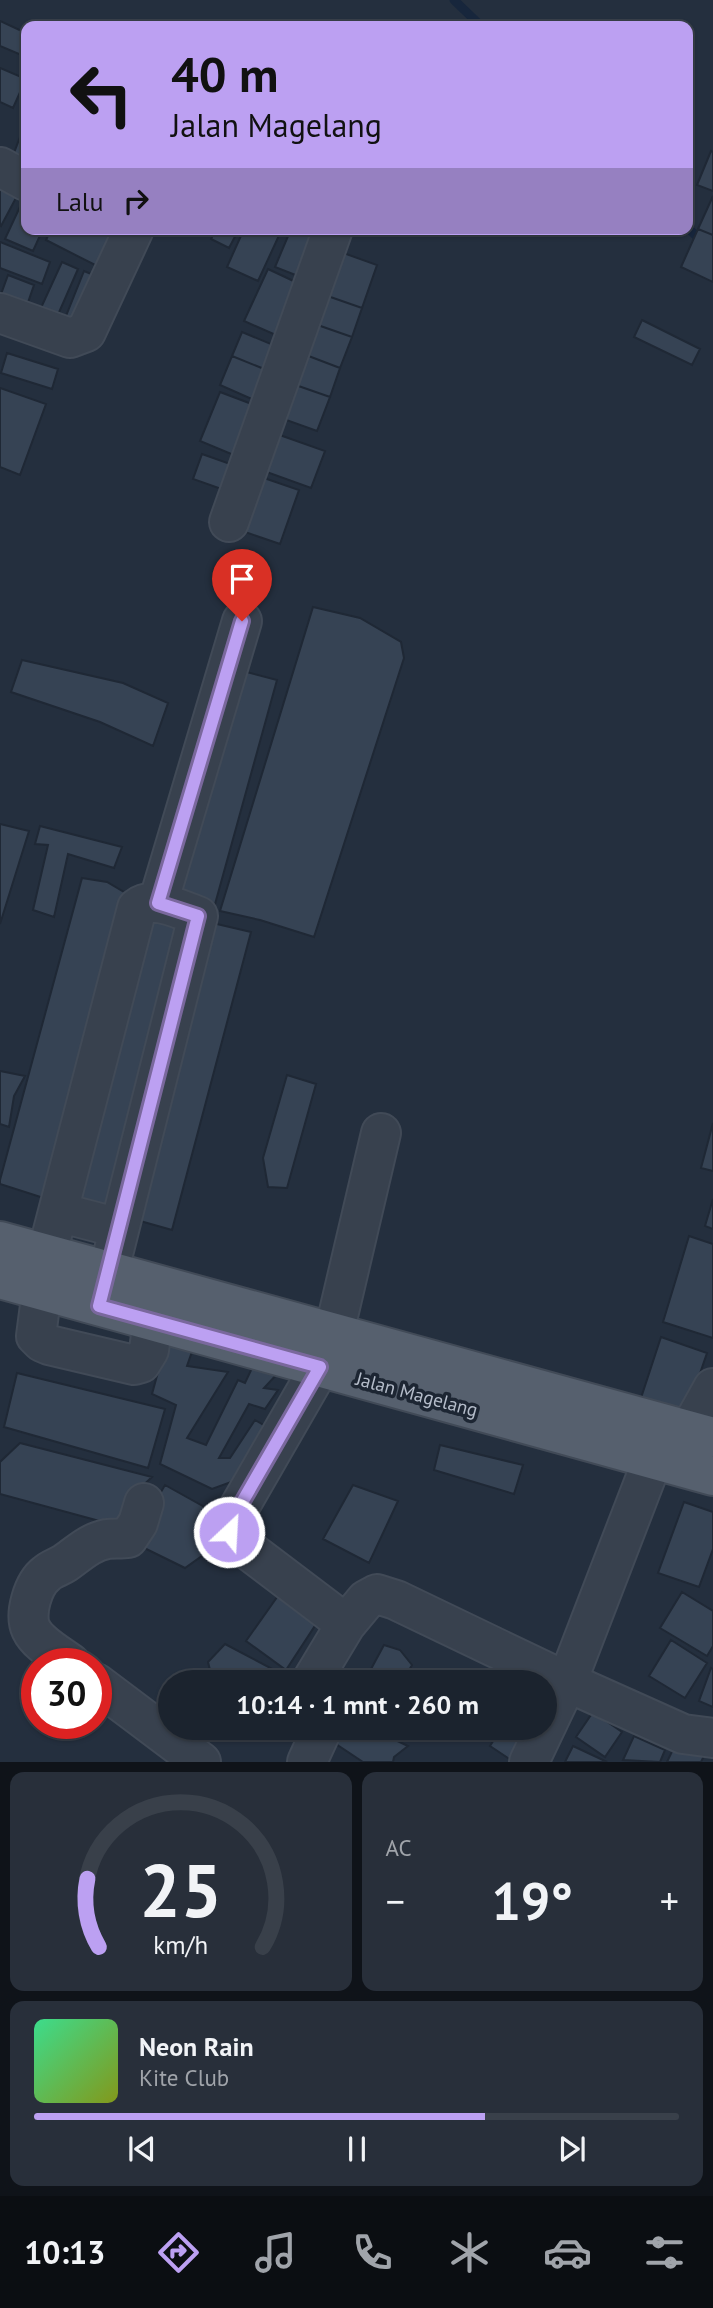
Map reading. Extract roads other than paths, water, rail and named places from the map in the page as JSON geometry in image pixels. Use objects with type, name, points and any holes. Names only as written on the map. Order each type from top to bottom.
[{"type":"main road","name":"Jalan Magelang","points":[[0,1241],[99,1306],[153,1321],[327,1350],[701,1434]]},
{"type":"main road","name":"Jalan Magelang","points":[[0,1279],[44,1272],[108,1270],[327,1350],[653,1459],[713,1476]]},
{"type":"main road","points":[[99,1306],[108,1270]]},
{"type":"street","points":[[0,167],[21,178]]},
{"type":"street","points":[[0,313],[60,335],[79,337],[86,332],[126,235]]},
{"type":"street","points":[[229,522],[331,235]]},
{"type":"street","points":[[158,903],[242,621]]},
{"type":"street","points":[[108,1270],[198,916],[158,903],[145,903],[137,908],[58,1212],[44,1272],[36,1336],[49,1345],[134,1365],[141,1363],[149,1350],[153,1321]]},
{"type":"street","points":[[346,1624],[231,1537],[229,1525],[327,1350],[380,1133]]},
{"type":"street","points":[[58,1212],[119,1228]]},
{"type":"street","points":[[701,1434],[713,1388]]},
{"type":"street","points":[[529,1762],[567,1682],[653,1459]]},
{"type":"street","points":[[49,1648],[37,1639],[29,1622],[29,1611],[37,1585],[47,1573],[78,1552],[104,1539],[128,1538],[138,1523],[144,1503]]},
{"type":"street","points":[[318,1670],[346,1624],[366,1600],[377,1594],[396,1600],[683,1734],[713,1738]]},
{"type":"street","points":[[112,1695],[201,1762]]},
{"type":"street","points":[[307,1762],[317,1740]]},
{"type":"waterway","points":[[454,0],[476,21]]},
{"type":"waterway","points":[[693,233],[713,252]]}]
